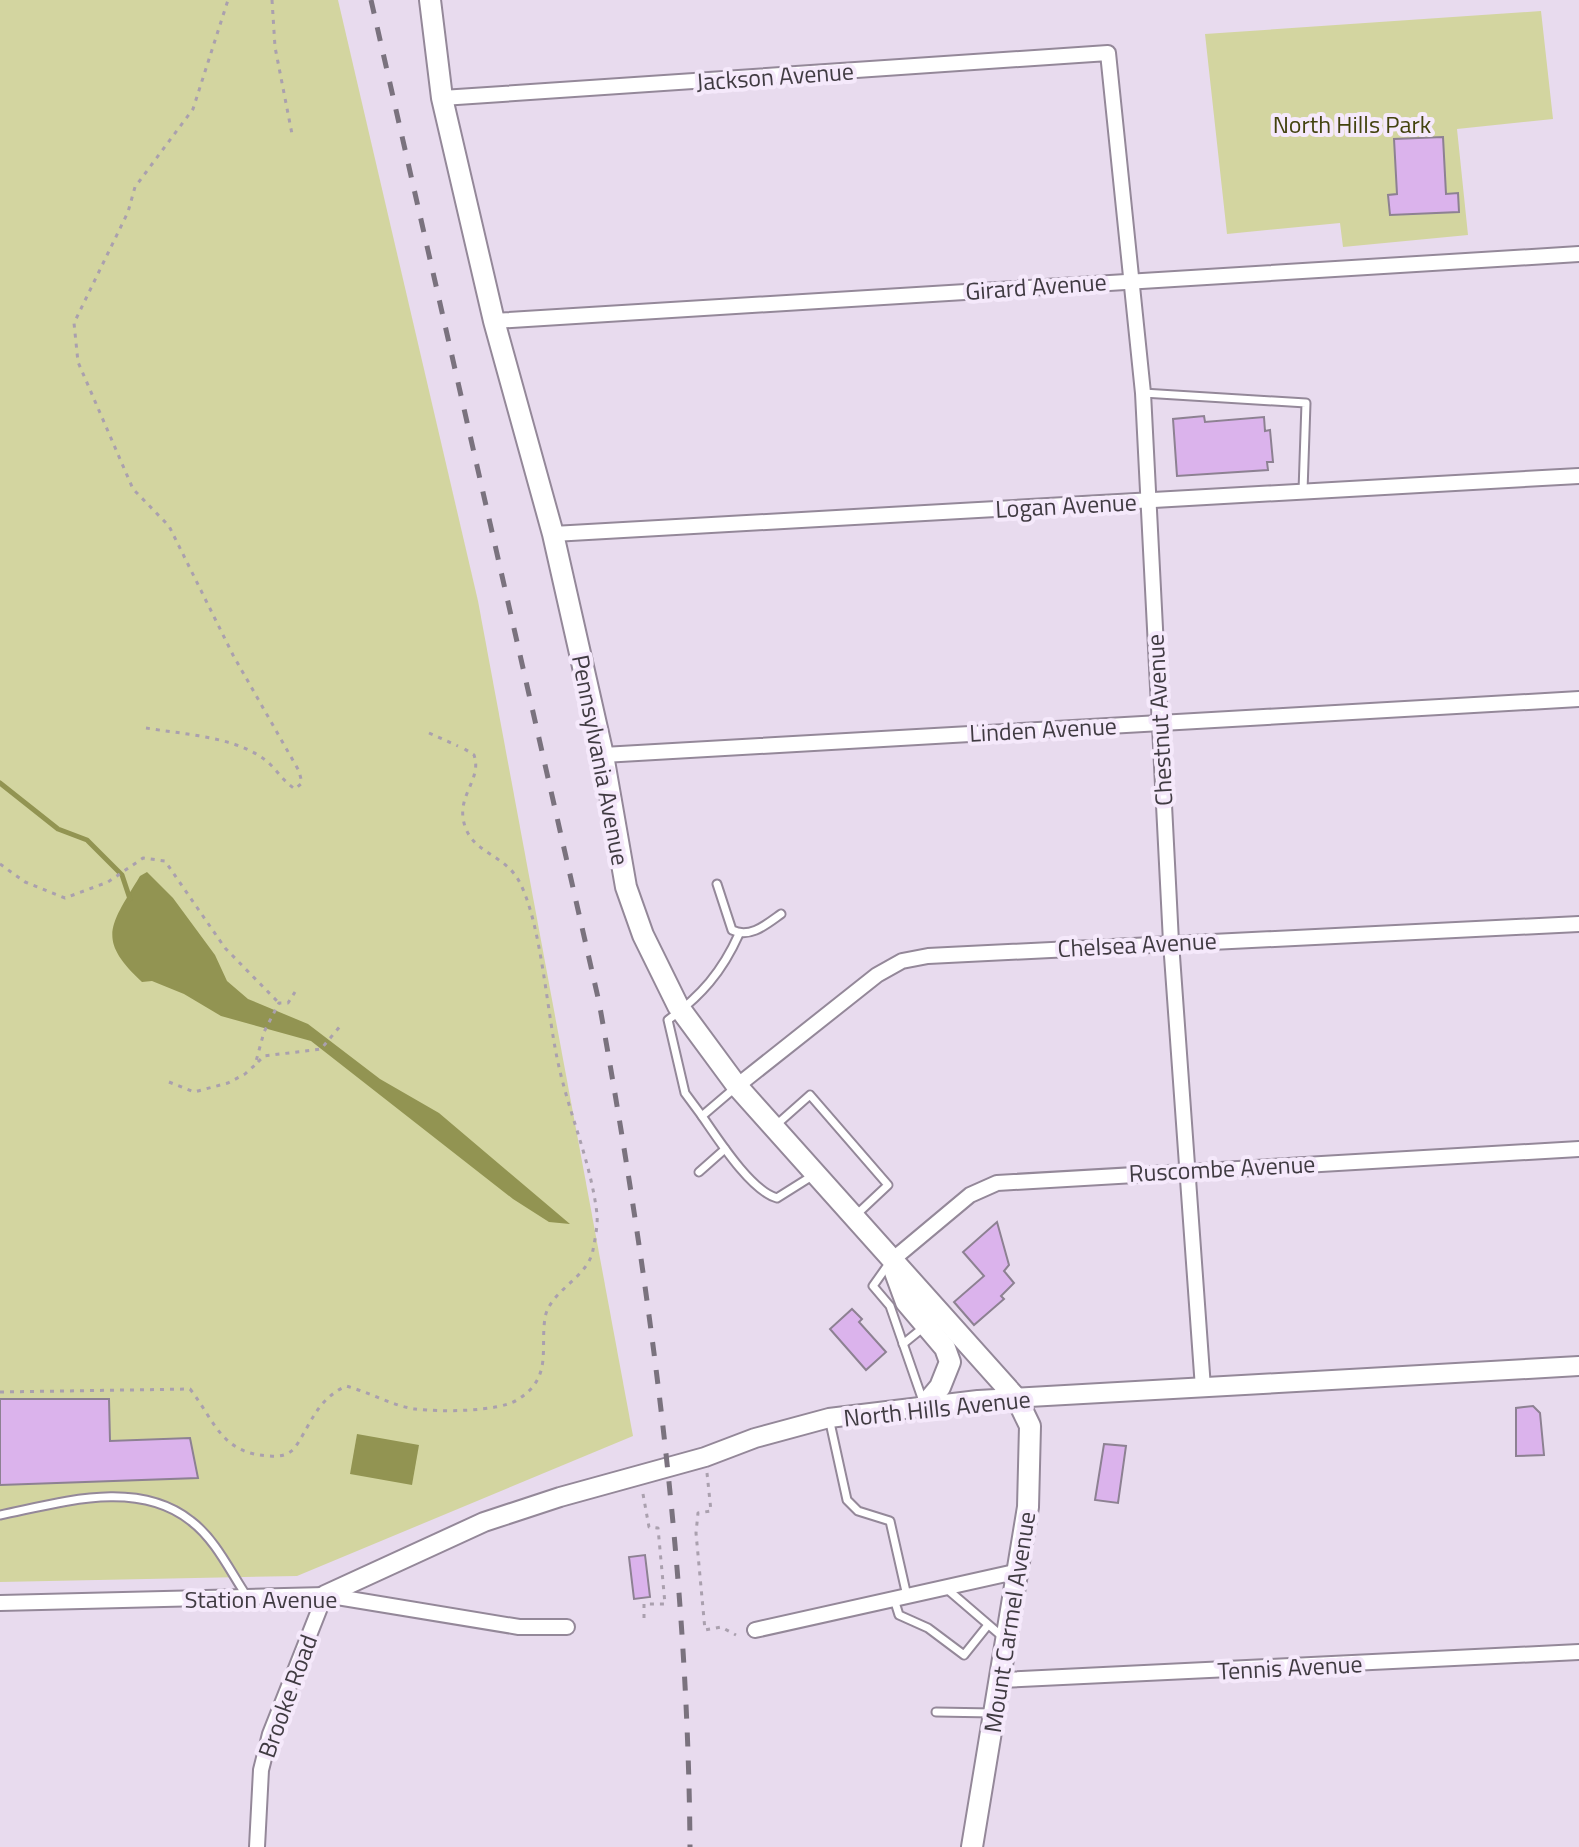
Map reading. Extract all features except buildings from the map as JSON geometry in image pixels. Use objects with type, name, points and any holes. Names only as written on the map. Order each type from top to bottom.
[{"type":"main road","name":"Pennsylvania Avenue","points":[[430,0],[442,98],[494,321],[553,534],[603,755],[626,887],[643,935],[681,1010],[737,1086],[1017,1399]]},
{"type":"main road","points":[[891,1261],[906,1302],[945,1348],[950,1362],[940,1387],[925,1405]]},
{"type":"main road","name":"Mount Carmel Avenue","points":[[972,1847],[1028,1507],[1031,1444],[1028,1418],[1017,1399]]},
{"type":"street","name":"Jackson Avenue","points":[[442,98],[1108,53]]},
{"type":"street","name":"Chestnut Avenue","points":[[1108,53],[1134,279],[1143,393],[1171,942],[1203,1388]]},
{"type":"street","name":"Girard Avenue","points":[[494,321],[1134,279],[1579,254]]},
{"type":"street","name":"Logan Avenue","points":[[553,534],[1579,476]]},
{"type":"street","name":"Linden Avenue","points":[[603,755],[1579,699]]},
{"type":"street","name":"Chelsea Avenue","points":[[737,1086],[877,975],[902,961],[1171,942],[1579,924]]},
{"type":"street","name":"Ruscombe Avenue","points":[[891,1261],[970,1195],[997,1183],[1579,1149]]},
{"type":"street","name":"North Hills Avenue","points":[[325,1595],[484,1522],[829,1418],[925,1405],[1579,1366]]},
{"type":"street","points":[[755,1630],[1019,1571]]},
{"type":"street","name":"Station Avenue","points":[[0,1603],[325,1595],[519,1627],[567,1627]]},
{"type":"street","name":"Brooke Road","points":[[257,1847],[261,1770],[270,1734],[325,1595]]},
{"type":"street","name":"Tennis Avenue","points":[[1001,1680],[1579,1652]]},
{"type":"lane","points":[[1143,393],[1306,403],[1303,491]]},
{"type":"lane","points":[[717,884],[732,930],[739,934],[758,930],[781,914]]},
{"type":"lane","points":[[739,934],[728,959],[704,993],[668,1020],[685,1093],[725,1149],[766,1195],[777,1198],[814,1174]]},
{"type":"lane","points":[[702,1116],[737,1086]]},
{"type":"lane","points":[[773,1128],[810,1095],[888,1185],[853,1218]]},
{"type":"lane","points":[[699,1172],[725,1149]]},
{"type":"lane","points":[[891,1261],[873,1286],[890,1306],[925,1405]]},
{"type":"lane","points":[[903,1344],[926,1325]]},
{"type":"lane","points":[[829,1418],[847,1500],[858,1511],[890,1521],[900,1598],[899,1615],[928,1628],[964,1655],[988,1625]]},
{"type":"lane","points":[[0,1515],[99,1496],[156,1502],[192,1521],[213,1545],[248,1597]]},
{"type":"lane","points":[[945,1588],[1008,1641]]},
{"type":"lane","points":[[936,1712],[995,1713]]},
{"type":"path","points":[[146,728],[209,739],[255,753],[279,770],[286,783],[295,789],[302,783],[299,771],[226,641],[169,526],[133,489],[78,362],[74,323],[128,212],[135,187],[193,109],[228,0]]},
{"type":"path","points":[[272,0],[275,47],[292,134]]},
{"type":"path","points":[[0,1392],[190,1389],[211,1424],[226,1440],[251,1455],[281,1457],[294,1450],[326,1396],[346,1386],[413,1409],[448,1410],[516,1402],[532,1388],[544,1362],[545,1317],[592,1255],[597,1217],[590,1173],[558,1066],[532,922],[521,884],[505,861],[473,843],[465,828],[463,796],[476,773],[474,755],[429,733]]},
{"type":"path","points":[[0,864],[25,882],[65,898],[108,882],[143,858],[165,861],[225,948],[279,1003],[288,1003],[295,992]]},
{"type":"path","points":[[255,1065],[264,1032],[279,1003]]},
{"type":"path","points":[[169,1082],[194,1092],[228,1083],[264,1056],[321,1049],[342,1024]]},
{"type":"path","points":[[706,1466],[711,1511],[698,1513],[696,1533],[705,1630],[721,1627],[736,1635]]},
{"type":"path","points":[[642,1488],[649,1527],[658,1528],[665,1604],[644,1604],[644,1620]]},
{"type":"green space","points":[[0,0],[338,0],[478,601],[633,1436],[297,1576],[0,1582]]},
{"type":"green space","name":"North Hills Park","points":[[1541,11],[1553,119],[1457,129],[1468,235],[1343,247],[1340,223],[1227,234],[1205,34]]},
{"type":"shaded area","points":[[147,872],[173,898],[215,955],[227,981],[248,999],[308,1024],[380,1079],[439,1113],[570,1224],[549,1222],[513,1199],[311,1041],[221,1016],[184,994],[152,981],[142,982],[118,954],[112,932],[121,908],[140,876]]},
{"type":"shaded area","points":[[357,1434],[419,1445],[412,1485],[350,1474]]},
{"type":"waterway","points":[[0,783],[58,829],[87,840],[122,875],[130,899]]},
{"type":"railway","points":[[371,0],[599,1002],[649,1317],[674,1528],[688,1741],[690,1847]]}]
